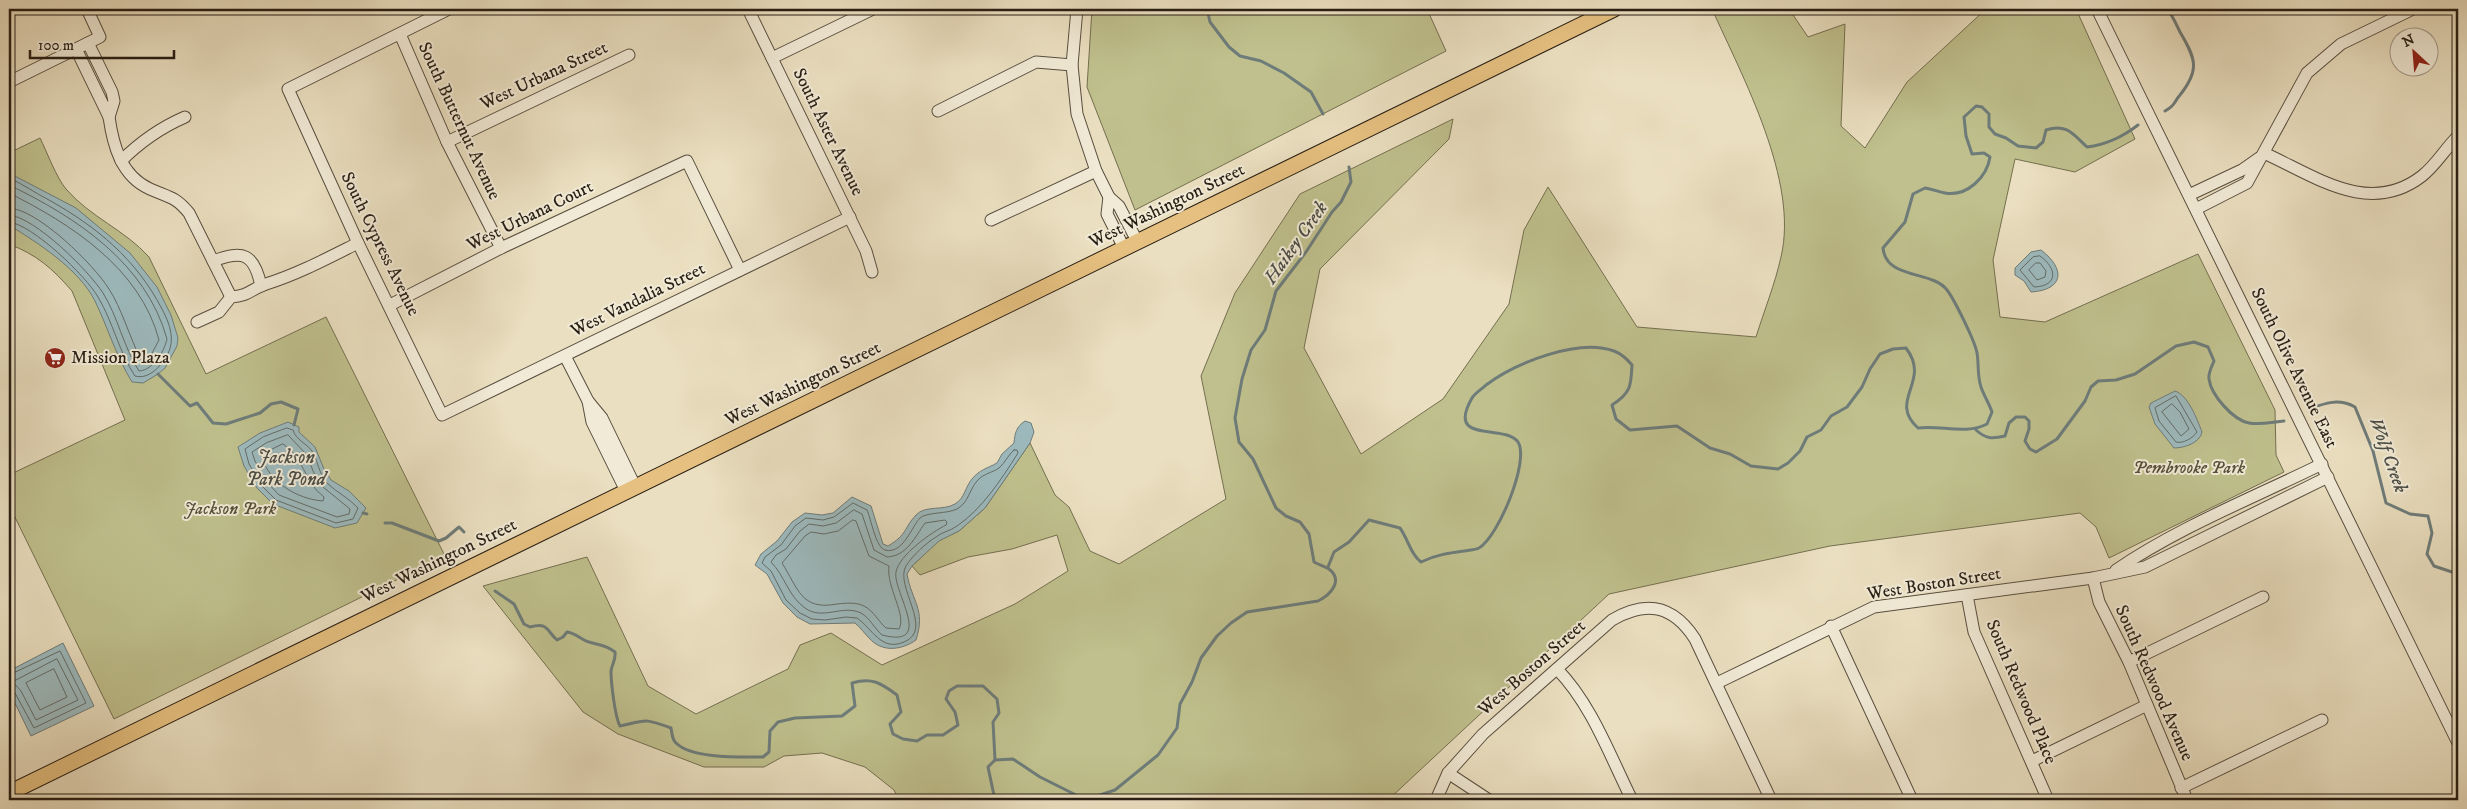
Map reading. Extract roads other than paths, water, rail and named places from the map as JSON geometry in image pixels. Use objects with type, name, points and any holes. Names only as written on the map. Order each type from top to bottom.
[{"type":"main road","name":"West Washington Street","points":[[9,793],[1614,9]]},
{"type":"street","points":[[9,82],[100,37],[87,9]]},
{"type":"street","points":[[400,34],[449,9]]},
{"type":"street","name":"South Aster Avenue","points":[[748,9],[850,217],[866,252],[872,272]]},
{"type":"street","points":[[772,58],[873,9]]},
{"type":"street","points":[[1077,9],[1072,65],[1077,114],[1096,171],[1108,197],[1108,214],[1131,245]]},
{"type":"street","name":"South Olive Avenue East","points":[[2097,9],[2458,743]]},
{"type":"street","points":[[2196,209],[2247,183],[2307,73],[2341,44],[2413,9]]},
{"type":"street","name":"South Cypress Avenue","points":[[400,34],[288,88],[358,243],[390,305],[442,415]]},
{"type":"street","name":"South Butternut Avenue","points":[[400,34],[447,142],[501,248]]},
{"type":"street","points":[[88,43],[112,92],[114,101],[109,117]]},
{"type":"street","points":[[76,48],[109,117],[115,150],[121,161],[148,188],[172,196],[189,213],[231,297]]},
{"type":"street","name":"West Urbana Street","points":[[447,142],[629,55]]},
{"type":"street","points":[[938,110],[1036,62],[1072,65]]},
{"type":"street","points":[[121,161],[151,137],[185,116]]},
{"type":"street","points":[[2264,154],[2350,192],[2371,195],[2396,190],[2414,182],[2432,166],[2458,136]]},
{"type":"street","points":[[2190,196],[2242,170],[2264,154]]},
{"type":"street","name":"West Urbana Court","points":[[390,305],[501,248],[687,160],[740,270]]},
{"type":"street","points":[[991,220],[1096,171]]},
{"type":"street","name":"West Vandalia Street","points":[[442,415],[850,217]]},
{"type":"street","points":[[197,322],[218,312],[231,297],[245,296],[261,286],[285,279],[358,243]]},
{"type":"street","points":[[213,261],[230,254],[245,257],[250,260],[259,275],[261,286]]},
{"type":"street","points":[[565,356],[588,401],[592,422],[630,488]]},
{"type":"street","name":"West Boston Street","points":[[2110,574],[2155,546],[2322,464]]},
{"type":"street","name":"West Boston Street","points":[[1436,800],[1448,773],[1483,734],[1612,620],[1637,608],[1665,611],[1677,618],[1691,632],[1717,682],[1831,626],[1874,608],[2093,578],[2145,567],[2328,477]]},
{"type":"street","name":"South Redwood Avenue","points":[[2093,578],[2100,602],[2129,662],[2187,800]]},
{"type":"street","name":"South Redwood Place","points":[[1967,596],[1974,632],[2048,800]]},
{"type":"street","points":[[2129,662],[2263,596]]},
{"type":"street","points":[[1831,626],[1912,800]]},
{"type":"street","points":[[1557,669],[1574,686],[1584,702],[1632,800]]},
{"type":"street","points":[[1717,682],[1771,800]]},
{"type":"street","points":[[2032,761],[2147,705]]},
{"type":"street","points":[[2181,788],[2322,720]]},
{"type":"street","points":[[1448,773],[1489,800]]},
{"type":"water","points":[[9,173],[76,208],[130,253],[157,287],[171,315],[178,338],[177,346],[165,368],[158,374],[143,383],[132,382],[88,289],[57,258],[9,225]]},
{"type":"water","points":[[2041,250],[2055,264],[2058,277],[2050,287],[2031,292],[2024,281],[2015,275],[2015,268],[2031,252]]},
{"type":"water","points":[[2175,391],[2180,393],[2188,402],[2202,432],[2195,442],[2174,448],[2155,424],[2149,407],[2151,403]]},
{"type":"water","points":[[1025,421],[1031,423],[1034,432],[1030,443],[985,508],[959,531],[939,541],[912,566],[907,574],[920,621],[916,640],[905,646],[886,648],[880,646],[874,643],[855,623],[810,624],[797,617],[783,603],[767,574],[755,565],[761,554],[777,541],[792,522],[805,513],[822,515],[833,513],[852,497],[871,506],[883,544],[888,546],[902,535],[920,512],[950,506],[958,502],[975,476],[997,463],[1002,454],[1014,443],[1016,431]]},
{"type":"water","name":"Jackson Park Pond","points":[[288,422],[299,427],[299,432],[315,447],[331,480],[349,491],[366,508],[357,523],[335,528],[273,504],[257,488],[244,466],[238,447],[260,433]]},
{"type":"water","points":[[63,643],[94,706],[31,736],[9,691],[9,671]]},
{"type":"waterway","name":"Haikey Creek","points":[[1207,9],[1210,22],[1229,47],[1240,56],[1261,61],[1284,73],[1311,92],[1323,114]]},
{"type":"waterway","points":[[2165,111],[2173,105],[2191,78],[2194,64],[2190,50],[2167,9]]},
{"type":"waterway","points":[[1328,567],[1334,552],[1349,542],[1369,520],[1400,528],[1421,562],[1442,555],[1477,549],[1487,541],[1503,515],[1510,498],[1520,465],[1521,452],[1518,442],[1511,437],[1471,428],[1466,422],[1466,413],[1472,398],[1486,385],[1513,369],[1530,361],[1565,350],[1599,348],[1614,351],[1632,365],[1629,388],[1623,397],[1612,405],[1616,419],[1630,430],[1677,426],[1710,448],[1730,454],[1751,466],[1778,469],[1788,463],[1800,451],[1807,437],[1821,430],[1831,416],[1847,407],[1862,387],[1870,369],[1880,354],[1893,349],[1906,348],[1913,360],[1913,381],[1907,399],[1907,408],[1910,418],[1918,428],[1971,429],[1987,424],[1992,412],[1980,383],[1978,357],[1964,320],[1950,295],[1940,284],[1892,265],[1886,258],[1883,248],[1905,222],[1913,194],[1925,188],[1945,193],[1961,192],[1975,184],[1985,172],[1990,157],[1984,153],[1972,154],[1966,136],[1964,117],[1976,106],[1982,107],[1989,114],[1989,127],[1995,134],[2006,138],[2018,146],[2036,148],[2043,142],[2046,130],[2053,128],[2069,131],[2087,147],[2094,146],[2127,133],[2138,125]]},
{"type":"waterway","name":"Haikey Creek","points":[[995,800],[988,767],[995,760],[1013,759],[1040,777],[1078,796],[1094,797],[1115,790],[1158,755],[1177,728],[1180,704],[1192,682],[1201,658],[1217,636],[1231,623],[1247,612],[1318,601],[1334,587],[1335,578],[1333,574],[1327,568],[1314,562],[1309,534],[1300,522],[1286,516],[1276,508],[1253,459],[1239,442],[1235,418],[1242,379],[1251,350],[1265,330],[1276,291],[1341,202],[1351,182],[1349,167]]},
{"type":"waterway","name":"Wolf Creek","points":[[1976,430],[1989,438],[2005,436],[2009,423],[2016,417],[2025,417],[2029,421],[2029,429],[2025,441],[2030,449],[2036,452],[2057,439],[2085,401],[2091,387],[2098,381],[2116,380],[2135,374],[2176,346],[2194,342],[2208,347],[2214,361],[2209,374],[2211,385],[2218,399],[2230,412],[2249,423],[2262,424],[2284,421]]},
{"type":"waterway","name":"Haikey Creek","points":[[158,374],[190,406],[197,403],[213,423],[226,424],[260,413],[271,404],[281,402],[298,409],[294,425]]},
{"type":"waterway","name":"Wolf Creek","points":[[2309,409],[2326,403],[2338,402],[2355,407],[2373,451],[2386,503],[2410,514],[2428,516],[2432,533],[2427,554],[2434,566],[2458,574]]},
{"type":"waterway","points":[[363,513],[367,514]]},
{"type":"waterway","name":"Haikey Creek","points":[[385,523],[392,523],[439,541],[446,538],[459,527],[464,532]]},
{"type":"waterway","name":"Haikey Creek","points":[[495,591],[514,604],[524,624],[530,627],[544,626],[557,640],[567,632],[586,641],[605,646],[615,652],[611,676],[615,708],[620,726],[650,721],[671,728],[675,742],[693,752],[717,756],[763,757],[769,752],[770,731],[778,722],[795,718],[842,716],[855,706],[852,683],[871,681],[881,684],[897,695],[901,712],[890,724],[893,734],[903,739],[917,741],[927,735],[943,735],[958,725],[955,712],[946,699],[949,691],[957,686],[983,686],[997,699],[999,713],[993,722],[995,760]]},
{"type":"place","name":"Mission Plaza","points":[[55,358]]},
{"type":"park label","name":"Pembrooke Park","points":[[2189,468]]},
{"type":"park label","name":"Jackson Park","points":[[230,509]]}]
